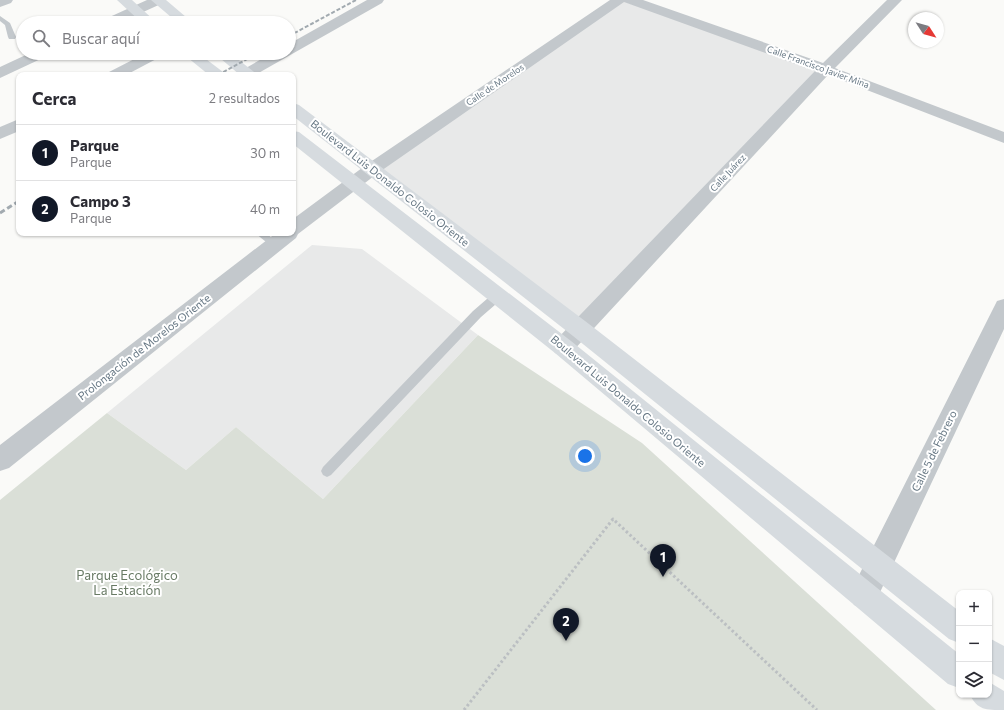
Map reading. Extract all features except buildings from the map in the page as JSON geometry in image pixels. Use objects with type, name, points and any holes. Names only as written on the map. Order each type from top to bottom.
[{"type":"main road","points":[[124,0],[141,16]]},
{"type":"main road","points":[[158,0],[177,16]]},
{"type":"main road","points":[[199,60],[216,72]]},
{"type":"main road","points":[[230,60],[245,72]]},
{"type":"main road","name":"Boulevard Luis Donaldo Colosio Oriente","points":[[296,110],[581,330],[956,628]]},
{"type":"main road","name":"Boulevard Luis Donaldo Colosio Oriente","points":[[296,138],[499,295],[956,671]]},
{"type":"main road","points":[[992,655],[1004,665]]},
{"type":"main road","points":[[990,698],[1004,710]]},
{"type":"street","points":[[0,2],[6,0]]},
{"type":"street","points":[[124,16],[158,0]]},
{"type":"street","points":[[296,46],[377,0]]},
{"type":"street","name":"Calle de Morelos","points":[[372,169],[619,0]]},
{"type":"street","name":"Calle Francisco Javier Mina","points":[[630,0],[825,69],[1004,138]]},
{"type":"street","name":"Calle Juárez","points":[[563,347],[581,330],[825,69],[895,0]]},
{"type":"street","points":[[0,72],[27,60]]},
{"type":"street","points":[[120,72],[143,60]]},
{"type":"street","points":[[250,72],[271,60]]},
{"type":"street","points":[[0,134],[16,126]]},
{"type":"street","points":[[296,228],[353,182],[372,169]]},
{"type":"street","name":"Prolongación de Morelos Oriente","points":[[0,460],[274,237]]},
{"type":"street","name":"Calle 5 de Febrero","points":[[864,595],[1004,307]]},
{"type":"lane","points":[[0,18],[8,24],[12,37]]},
{"type":"lane","points":[[327,471],[478,314],[499,295]]},
{"type":"path","points":[[464,710],[613,518],[817,710]]},
{"type":"shaded area","points":[[619,0],[825,69],[574,331],[372,172]]},
{"type":"shaded area","points":[[312,245],[362,249],[478,335],[323,499],[236,427],[186,470],[107,413]]},
{"type":"green space","name":"Parque Ecológico La Estación","points":[[478,335],[642,443],[936,710],[0,710],[0,500],[107,413],[186,470],[236,427],[323,499]]},
{"type":"railway","points":[[296,32],[356,0]]},
{"type":"railway","points":[[223,72],[245,60]]},
{"type":"railway","points":[[0,213],[16,203]]},
{"type":"place","name":"Parque","points":[[663,577]]},
{"type":"place","name":"Campo 3","points":[[566,641]]}]
